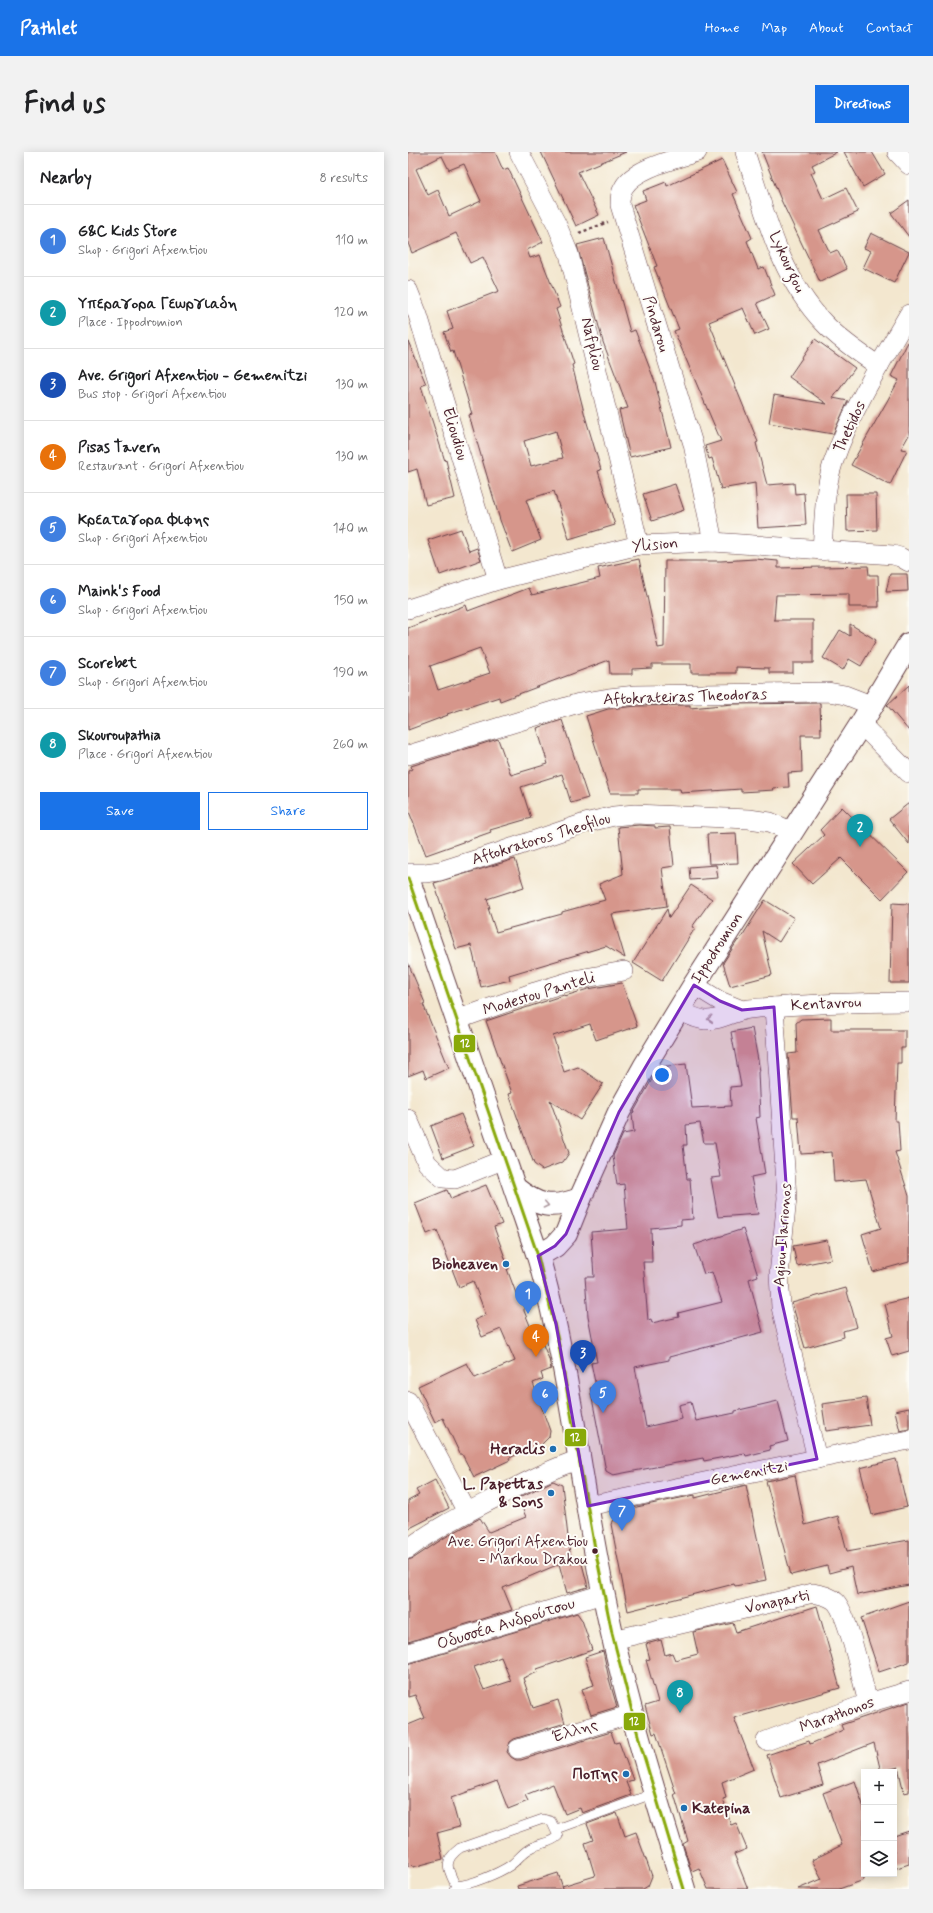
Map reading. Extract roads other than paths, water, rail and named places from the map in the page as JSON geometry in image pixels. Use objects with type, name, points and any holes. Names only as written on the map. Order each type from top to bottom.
[{"type":"main road","name":"Ippodromion","points":[[538,1256],[561,1241],[566,1234],[619,1112],[644,1067],[694,985],[861,724],[871,705],[909,644]]},
{"type":"main road","points":[[408,878],[538,1256],[556,1324],[603,1594],[613,1640],[632,1714],[684,1889]]},
{"type":"main road","points":[[515,1188],[527,1197],[550,1206],[557,1206],[580,1200]]},
{"type":"street","name":"Nafpliou","points":[[519,152],[557,224],[569,254],[580,293],[639,545]]},
{"type":"street","name":"Pindarou","points":[[697,152],[638,174],[627,183],[620,194],[620,205],[693,444],[713,542]]},
{"type":"street","name":"Lykourgou","points":[[745,152],[778,251],[791,278],[807,304],[824,323],[847,344],[879,366]]},
{"type":"street","points":[[897,152],[909,165]]},
{"type":"street","name":"Elioudiou","points":[[408,290],[418,315],[498,580]]},
{"type":"street","name":"Thetidos","points":[[822,551],[827,496],[833,464],[845,434],[879,366],[909,314]]},
{"type":"street","name":"Ylision","points":[[408,609],[498,580],[639,545],[713,542],[893,555],[900,556],[909,562]]},
{"type":"street","name":"Aftokrateiras Theodoras","points":[[408,755],[579,704],[608,698],[643,695],[828,692],[845,695],[871,705]]},
{"type":"street","points":[[861,724],[909,773]]},
{"type":"street","name":"Aftokratoros Theofilou","points":[[408,873],[440,871],[585,823],[614,816],[635,814],[749,819],[770,822],[793,832]]},
{"type":"street","name":"Modestou Panteli","points":[[456,1020],[574,980],[624,971]]},
{"type":"street","name":"Kentavrou","points":[[694,985],[720,1001],[742,1010]]},
{"type":"street","name":"Kentavrou","points":[[679,1010],[694,1018],[704,1020],[723,1017],[742,1010],[774,1007],[847,1002],[909,1002]]},
{"type":"street","name":"Agiou Ilarionos","points":[[774,1007],[787,1198],[779,1289],[780,1307],[817,1460]]},
{"type":"street","points":[[408,1119],[427,1163],[443,1178],[455,1179],[505,1159]]},
{"type":"street","points":[[408,1401],[467,1512]]},
{"type":"street","name":"Gemenitzi","points":[[588,1506],[909,1440]]},
{"type":"street","points":[[408,1549],[442,1526],[467,1512],[540,1475],[580,1459]]},
{"type":"street","name":"Vonaparti","points":[[613,1640],[813,1593],[825,1595],[835,1601],[845,1620],[868,1703]]},
{"type":"street","name":"Οδυσσέα Ανδρούτσου","points":[[408,1653],[603,1594]]},
{"type":"street","name":"Marathonos","points":[[766,1741],[868,1703],[909,1691]]},
{"type":"street","name":"Έλλης","points":[[518,1749],[632,1714]]},
{"type":"lane","points":[[556,1829],[655,1793]]},
{"type":"lane","points":[[543,1819],[551,1821],[558,1836],[554,1841],[532,1847],[522,1853],[511,1865],[455,1888],[448,1871],[448,1861],[450,1855],[460,1848],[543,1819]]},
{"type":"place","name":"Υπεραγορα Γεωργιαδη","points":[[860,847]]},
{"type":"place","name":"Bioheaven","points":[[506,1264]]},
{"type":"place","name":"G&C Kids Store","points":[[528,1314]]},
{"type":"place","name":"Pisas Tavern","points":[[536,1357]]},
{"type":"place","name":"Ave. Grigori Afxentiou - Gemenitzi","points":[[583,1373]]},
{"type":"place","name":"Κρεαταγορα Φιφης","points":[[603,1413]]},
{"type":"place","name":"Maink's Food","points":[[545,1414]]},
{"type":"place","name":"Heraclis","points":[[553,1449]]},
{"type":"place","name":"L. Papettas & Sons","points":[[551,1493]]},
{"type":"place","name":"Scorebet","points":[[622,1531]]},
{"type":"place","name":"Ave. Grigori Afxentiou - Markou Drakou","points":[[595,1551]]},
{"type":"place","name":"Skouroupathia","points":[[680,1713]]},
{"type":"place","name":"Ποπης","points":[[626,1774]]},
{"type":"place","name":"Katepina","points":[[684,1808]]}]
